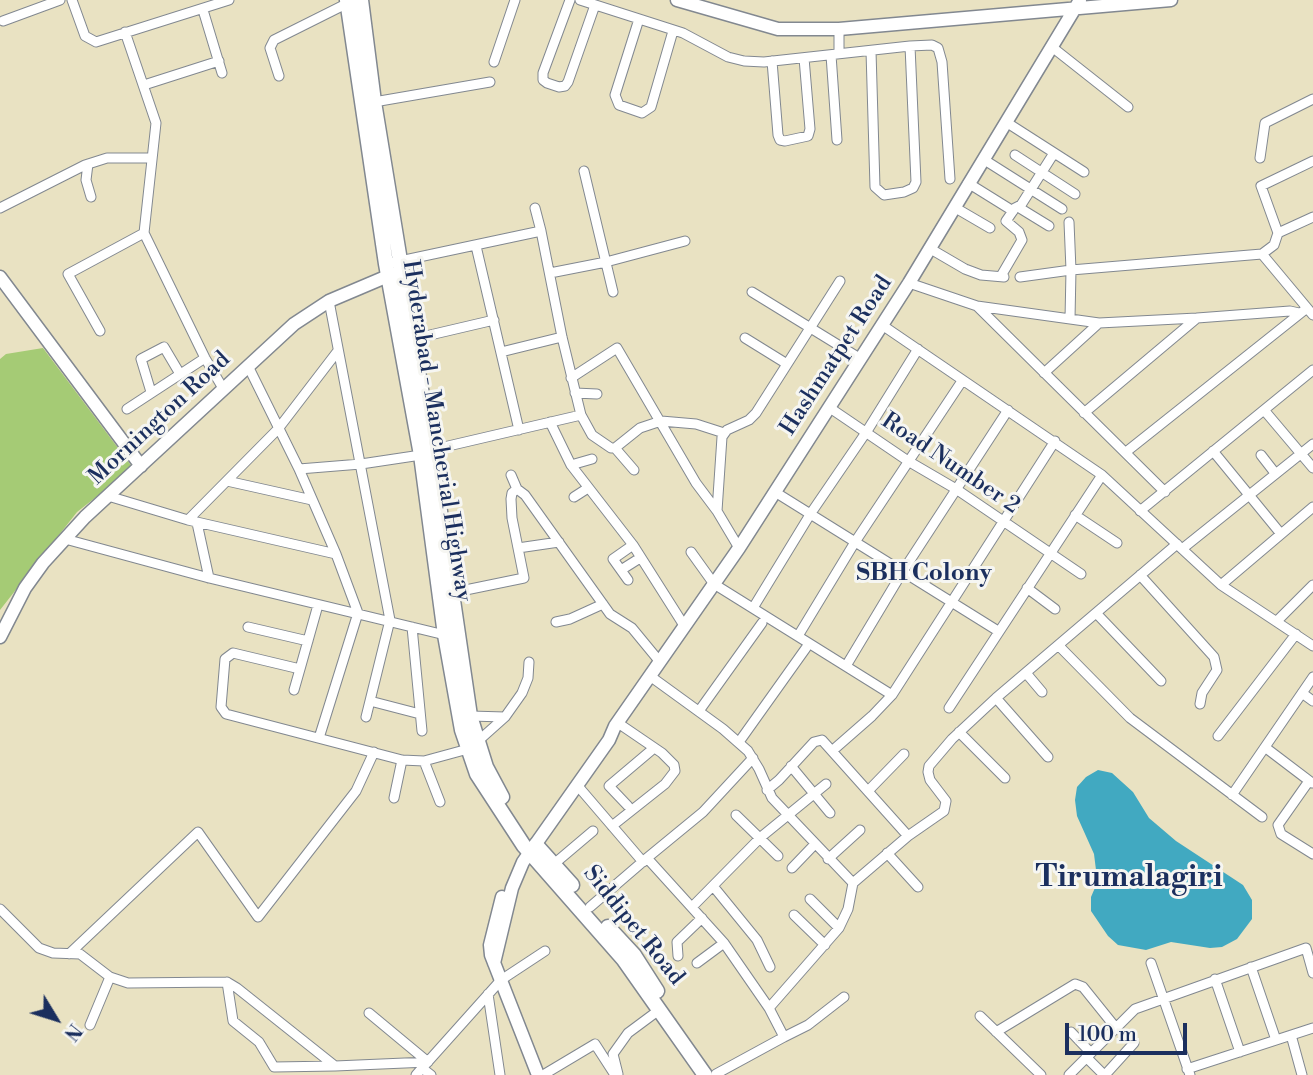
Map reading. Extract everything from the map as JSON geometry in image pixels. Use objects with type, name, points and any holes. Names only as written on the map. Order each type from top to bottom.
[{"type":"main road","points":[[677,0],[778,29],[839,29],[1078,3],[1171,0]]},
{"type":"main road","name":"Hyderabad - Mancherial Highway","points":[[352,1],[374,103],[394,268],[413,340],[445,635],[462,730],[530,844]]},
{"type":"main road","name":"Hyderabad - Mancherial Highway","points":[[352,1],[394,268],[451,593],[472,745]]},
{"type":"main road","name":"Hashmatpet Road","points":[[530,844],[609,740],[739,548],[909,283],[1078,3]]},
{"type":"main road","name":"Mornington Road","points":[[0,637],[25,588],[85,517],[294,324],[329,301],[394,268]]},
{"type":"main road","points":[[0,277],[141,466]]},
{"type":"main road","name":"Hashmatpet Road","points":[[530,844],[604,737],[617,725]]},
{"type":"main road","points":[[530,844],[512,888],[494,963],[541,1075]]},
{"type":"main road","name":"Siddipet Road","points":[[530,844],[554,864],[634,956],[712,1075]]},
{"type":"main road","name":"Siddipet Road","points":[[530,844],[712,1075]]},
{"type":"street","points":[[3,21],[60,0]]},
{"type":"street","points":[[72,0],[85,36],[96,42],[229,0]]},
{"type":"street","points":[[494,62],[515,0]]},
{"type":"street","points":[[569,0],[542,73],[543,80],[559,87],[568,82],[595,5]]},
{"type":"street","points":[[580,0],[673,30],[728,57],[744,61],[772,61],[932,45],[941,55],[950,179]]},
{"type":"street","points":[[279,76],[270,48],[274,40],[352,1]]},
{"type":"street","points":[[203,10],[222,73]]},
{"type":"street","points":[[639,19],[615,95],[619,105],[642,113],[651,107],[673,30]]},
{"type":"street","points":[[837,140],[835,54],[839,29]]},
{"type":"street","points":[[125,32],[156,122],[144,233],[205,358],[224,390]]},
{"type":"street","points":[[871,51],[875,187],[884,195],[904,192],[913,188],[916,182],[910,46]]},
{"type":"street","points":[[1052,47],[1128,107]]},
{"type":"street","points":[[772,61],[778,135],[780,140],[785,141],[808,136],[810,129],[804,58]]},
{"type":"street","points":[[144,85],[219,61]]},
{"type":"street","points":[[374,103],[490,82]]},
{"type":"street","points":[[1260,158],[1265,122],[1313,99]]},
{"type":"street","points":[[1006,122],[1084,172]]},
{"type":"street","points":[[929,248],[981,275],[1004,276],[1021,240],[1019,232],[1006,222],[1055,153]]},
{"type":"street","points":[[1015,155],[1074,194]]},
{"type":"street","points":[[0,208],[88,164],[107,158],[151,158]]},
{"type":"street","points":[[983,159],[1062,209]]},
{"type":"street","points":[[1020,277],[1071,270],[1262,254],[1274,245],[1278,233],[1261,186],[1313,161]]},
{"type":"street","points":[[88,164],[86,180],[91,197]]},
{"type":"street","points":[[584,171],[613,292]]},
{"type":"street","points":[[968,183],[1049,226]]},
{"type":"street","points":[[954,207],[990,228]]},
{"type":"street","points":[[535,208],[581,415],[592,435],[615,448],[634,470]]},
{"type":"street","points":[[1278,233],[1313,217]]},
{"type":"street","points":[[1069,222],[1070,319]]},
{"type":"street","points":[[394,268],[541,231]]},
{"type":"street","points":[[100,331],[68,274],[144,233]]},
{"type":"street","points":[[550,273],[606,262],[685,241]]},
{"type":"street","points":[[476,246],[519,430]]},
{"type":"street","points":[[1262,254],[1306,312]]},
{"type":"street","points":[[717,511],[719,464],[724,433],[735,425],[750,420],[756,413],[840,281]]},
{"type":"street","points":[[909,283],[977,306],[1099,323],[1240,313],[1306,312]]},
{"type":"street","points":[[752,292],[861,359]]},
{"type":"street","points":[[329,301],[390,620],[366,717]]},
{"type":"street","points":[[977,306],[1165,492]]},
{"type":"street","points":[[1126,452],[1306,312]]},
{"type":"street","points":[[1084,413],[1197,318]]},
{"type":"street","points":[[413,340],[494,320]]},
{"type":"street","points":[[1044,373],[1099,323]]},
{"type":"street","points":[[882,325],[1102,475],[1221,585],[1313,646]]},
{"type":"street","points":[[501,352],[562,337]]},
{"type":"street","points":[[745,338],[787,364]]},
{"type":"street","points":[[151,393],[141,359],[164,347],[180,374]]},
{"type":"street","points":[[572,378],[617,348],[696,483],[739,548]]},
{"type":"street","points":[[753,608],[811,513],[867,432],[918,349]]},
{"type":"street","points":[[192,522],[227,481],[278,429],[337,352]]},
{"type":"street","points":[[127,409],[205,358]]},
{"type":"street","points":[[248,366],[299,469],[358,613],[319,738]]},
{"type":"street","points":[[1140,511],[1313,370]]},
{"type":"street","points":[[798,636],[855,542],[962,381]]},
{"type":"street","points":[[575,393],[597,394]]},
{"type":"street","name":"Road Number 2","points":[[830,408],[1081,574]]},
{"type":"street","points":[[1264,410],[1313,468]]},
{"type":"street","points":[[846,666],[903,571],[1008,411]]},
{"type":"street","points":[[299,469],[361,464],[426,452],[581,415]]},
{"type":"street","points":[[615,448],[640,428],[661,421],[696,424],[724,433]]},
{"type":"street","points":[[550,422],[571,466],[633,545],[685,628]]},
{"type":"street","points":[[832,751],[892,695],[1055,442]]},
{"type":"street","points":[[769,1008],[839,928],[848,909],[853,883],[908,836],[940,816],[946,801],[930,780],[929,766],[960,732],[1140,575],[1250,495],[1313,444]]},
{"type":"street","points":[[1213,452],[1280,534]]},
{"type":"street","points":[[1261,455],[1275,473]]},
{"type":"street","points":[[571,466],[592,458]]},
{"type":"street","points":[[511,475],[517,489],[525,495],[613,618],[632,628],[660,662]]},
{"type":"street","points":[[949,708],[1102,475]]},
{"type":"street","points":[[227,481],[312,500]]},
{"type":"street","points":[[574,497],[588,488]]},
{"type":"street","points":[[451,593],[524,578],[510,499],[517,489]]},
{"type":"street","points":[[775,492],[998,631]]},
{"type":"street","points":[[108,496],[192,522],[336,554]]},
{"type":"street","points":[[1221,585],[1313,507]]},
{"type":"street","points":[[1075,515],[1117,543]]},
{"type":"street","points":[[192,522],[209,578]]},
{"type":"street","points":[[65,539],[209,578],[445,635]]},
{"type":"street","points":[[518,548],[559,542]]},
{"type":"street","points":[[628,580],[613,559],[633,545]]},
{"type":"street","points":[[691,552],[714,584],[892,695]]},
{"type":"street","points":[[621,570],[640,558]]},
{"type":"street","points":[[1140,575],[1214,657],[1217,670],[1202,693],[1200,704]]},
{"type":"street","points":[[1277,621],[1313,585]]},
{"type":"street","points":[[1027,588],[1055,609]]},
{"type":"street","points":[[294,690],[318,604]]},
{"type":"street","points":[[556,622],[570,619],[603,604]]},
{"type":"street","points":[[1096,613],[1161,681]]},
{"type":"street","points":[[699,711],[762,623]]},
{"type":"street","points":[[248,627],[308,641]]},
{"type":"street","points":[[412,627],[422,731]]},
{"type":"street","points":[[1218,736],[1296,634]]},
{"type":"street","points":[[1059,646],[1130,718],[1262,817]]},
{"type":"street","points":[[739,742],[806,649]]},
{"type":"street","points":[[300,669],[233,653],[228,655],[225,659],[221,706],[226,714],[402,760],[424,761],[472,745],[505,717],[526,686],[529,662]]},
{"type":"street","points":[[1026,673],[1042,692]]},
{"type":"street","points":[[650,676],[739,742],[753,758],[767,790],[786,814],[853,883]]},
{"type":"street","points":[[1232,795],[1313,677]]},
{"type":"street","points":[[1302,693],[1313,701]]},
{"type":"street","points":[[996,698],[1048,757]]},
{"type":"street","points":[[370,701],[420,714]]},
{"type":"street","points":[[470,716],[505,717]]},
{"type":"street","points":[[612,826],[673,776],[674,765],[662,753],[617,725]]},
{"type":"street","points":[[960,732],[1005,778]]},
{"type":"street","points":[[767,790],[819,739],[908,836]]},
{"type":"street","points":[[628,806],[609,786],[654,748]]},
{"type":"street","points":[[1266,748],[1311,782],[1278,825],[1281,834],[1313,854]]},
{"type":"street","points":[[69,954],[198,832],[258,917],[356,791],[374,752]]},
{"type":"street","points":[[868,791],[904,754]]},
{"type":"street","points":[[590,906],[703,812],[753,758]]},
{"type":"street","points":[[394,798],[402,760]]},
{"type":"street","points":[[424,761],[440,802]]},
{"type":"street","points":[[792,766],[830,813]]},
{"type":"street","points":[[692,907],[761,837],[825,784]]},
{"type":"street","points":[[577,785],[612,826],[724,943],[769,1008],[784,1037]]},
{"type":"street","points":[[736,816],[778,856]]},
{"type":"street","points":[[828,859],[860,830]]},
{"type":"street","points":[[554,864],[593,831]]},
{"type":"street","points":[[792,868],[815,844]]},
{"type":"street","points":[[887,853],[918,887]]},
{"type":"street","points":[[713,886],[757,940],[770,967]]},
{"type":"street","points":[[810,899],[839,928]]},
{"type":"street","points":[[0,909],[39,948],[53,953],[80,954],[110,977],[128,983],[227,982],[335,1066]]},
{"type":"street","points":[[794,915],[825,946]]},
{"type":"street","points":[[678,956],[677,942],[702,918]]},
{"type":"street","points":[[697,963],[724,943]]},
{"type":"street","points":[[1071,1074],[1135,1009],[1306,948],[1313,973]]},
{"type":"street","points":[[227,982],[233,1021],[259,1042],[272,1071],[335,1066],[422,1068],[501,980],[545,951]]},
{"type":"street","points":[[1151,962],[1188,1072],[1313,1028]]},
{"type":"street","points":[[1251,967],[1276,1040]]},
{"type":"street","points":[[90,1025],[110,977]]},
{"type":"street","points":[[1215,979],[1240,1052]]},
{"type":"street","points":[[996,1032],[1071,984],[1083,987],[1116,1028]]},
{"type":"street","points":[[488,994],[500,1075]]},
{"type":"street","points":[[712,1075],[808,1025],[844,997]]},
{"type":"street","points":[[616,1075],[613,1054],[628,1033],[659,1010]]},
{"type":"street","points":[[369,1013],[431,1075]]},
{"type":"street","points":[[980,1016],[1041,1075]]},
{"type":"street","points":[[1071,1032],[1105,1075],[1134,1043]]},
{"type":"street","points":[[1291,1035],[1302,1075]]},
{"type":"street","points":[[541,1075],[595,1044],[616,1075]]},
{"type":"green space","points":[[43,348],[133,468],[77,512],[0,610],[0,359],[6,354]]},
{"type":"water","points":[[1098,770],[1112,773],[1133,792],[1149,818],[1176,841],[1243,885],[1252,900],[1252,919],[1237,939],[1222,947],[1210,948],[1171,942],[1146,950],[1118,945],[1108,936],[1091,911],[1091,897],[1097,883],[1094,854],[1077,816],[1075,800],[1077,787],[1086,777]]},
{"type":"district","name":"SBH Colony","points":[[924,574]]},
{"type":"district","name":"Tirumalagiri","points":[[1129,879]]}]
